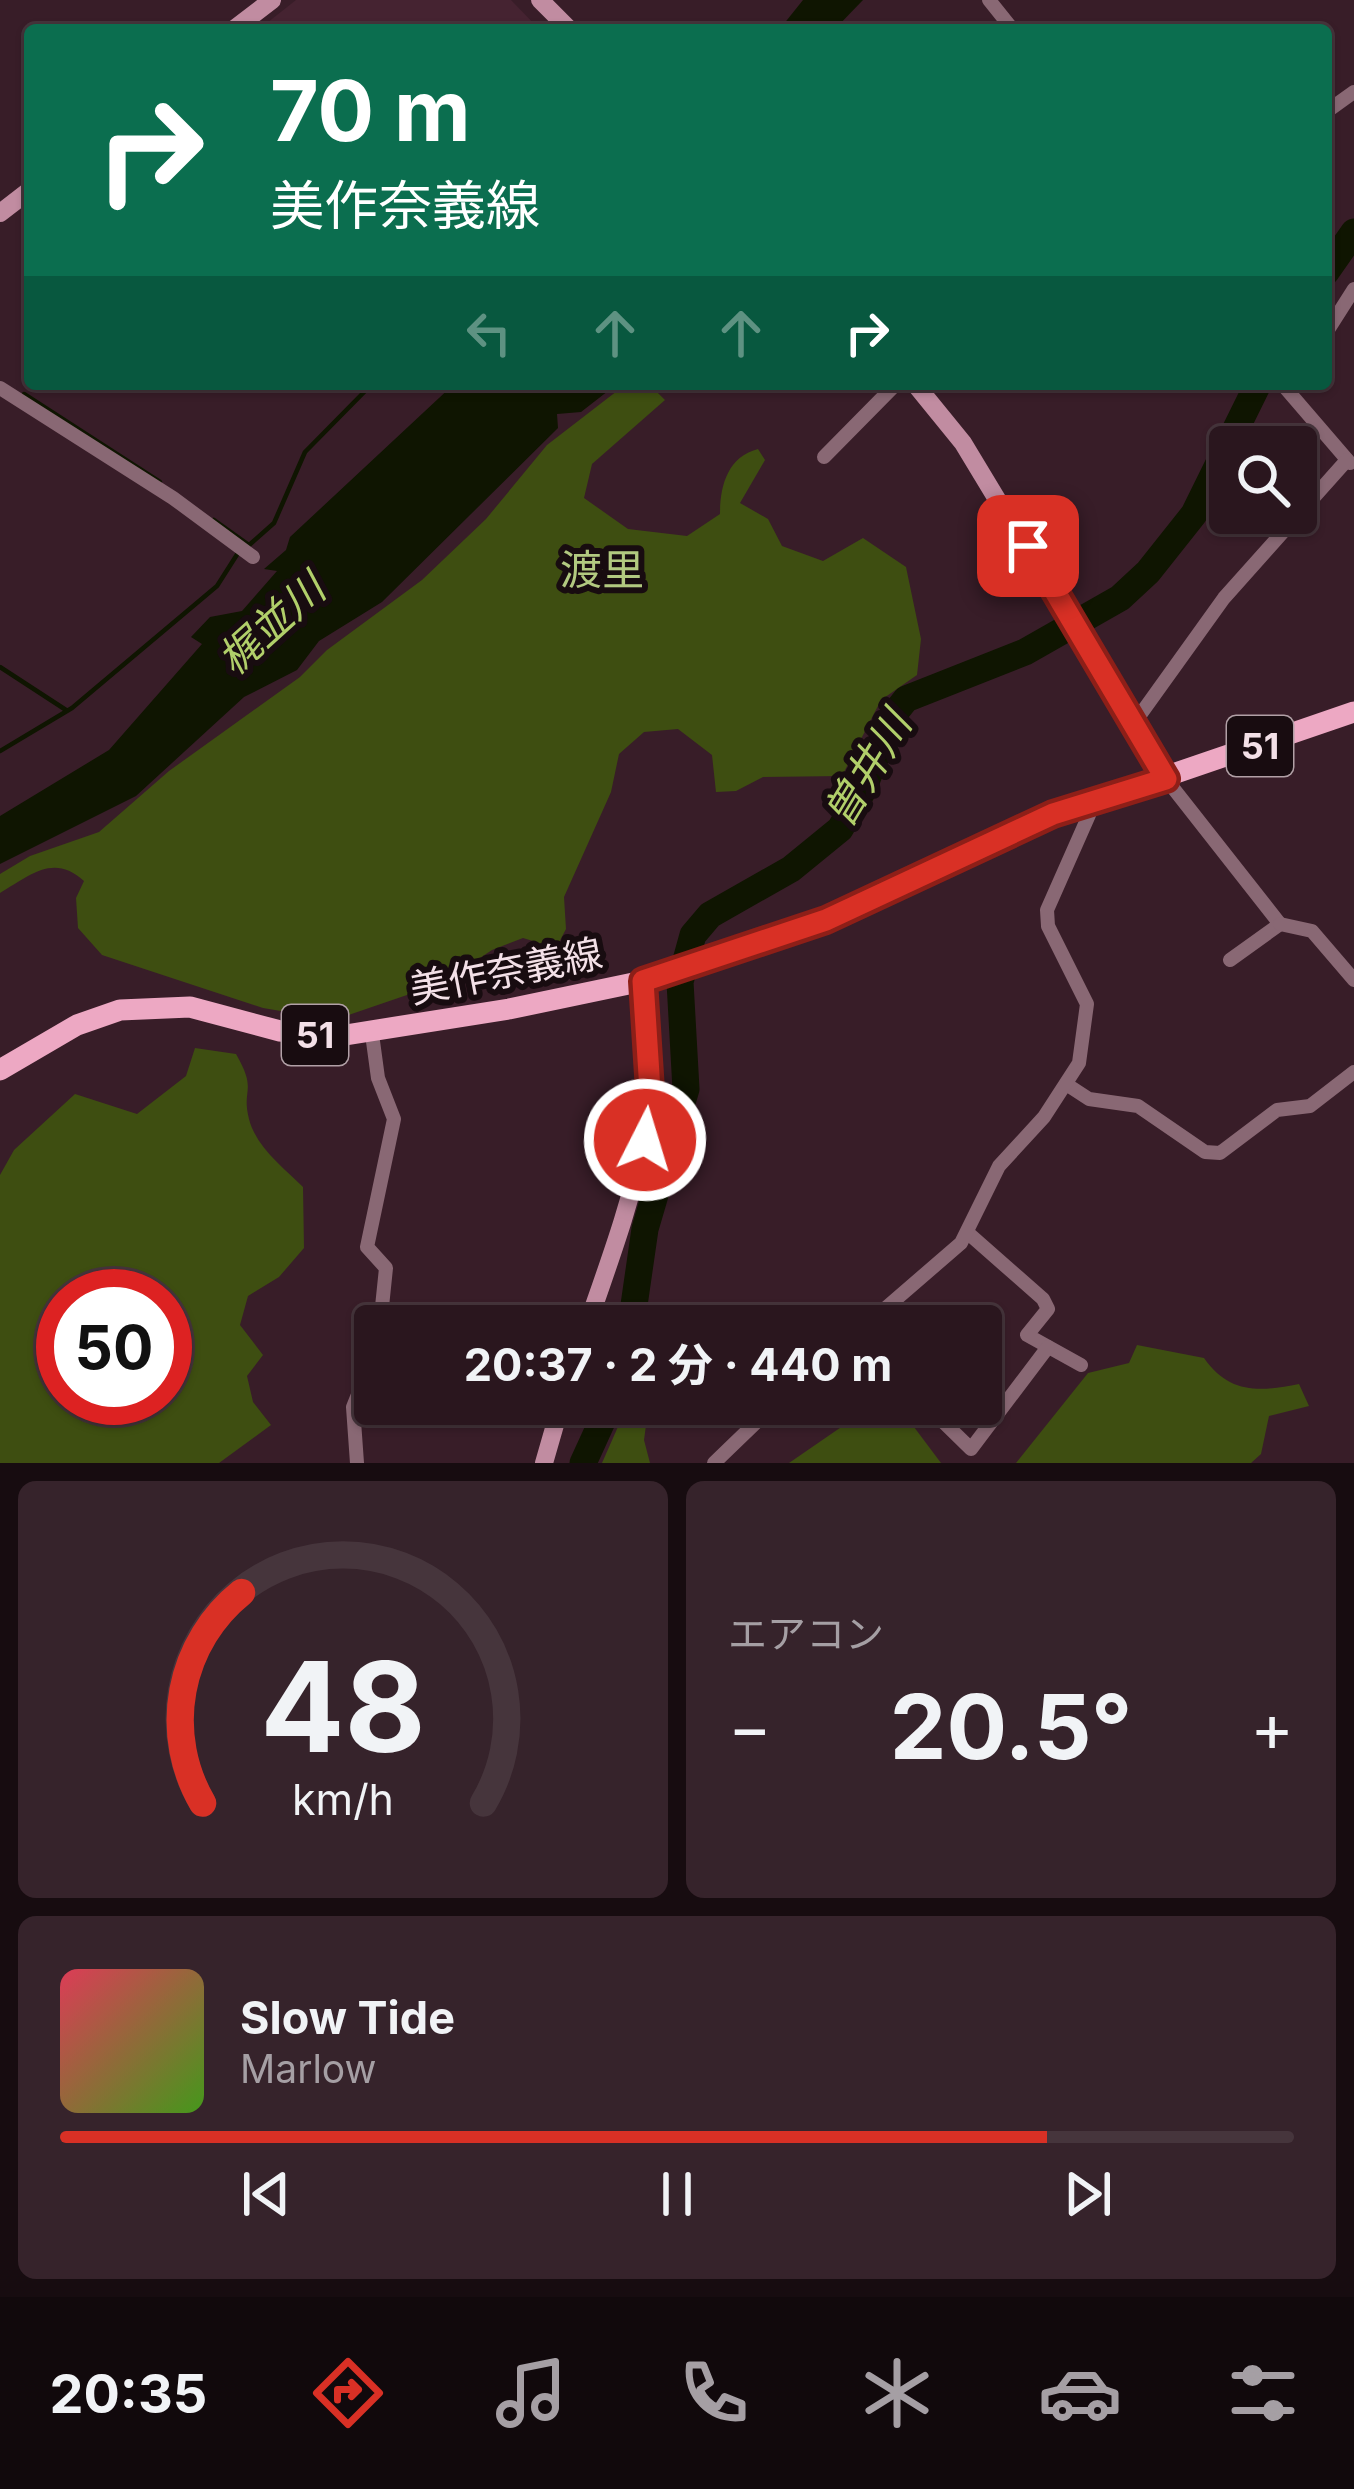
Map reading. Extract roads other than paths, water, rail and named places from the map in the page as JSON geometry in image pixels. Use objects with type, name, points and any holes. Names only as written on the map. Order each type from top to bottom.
[{"type":"main road","points":[[241,24],[272,0]]},
{"type":"main road","points":[[540,0],[564,24]]},
{"type":"main road","points":[[0,213],[24,195]]},
{"type":"main road","points":[[920,390],[964,442],[1166,779]]},
{"type":"main road","name":"美作奈義線","points":[[0,1070],[76,1024],[120,1010],[190,1007],[280,1031],[333,1037],[372,1034],[643,981],[826,920],[1053,814],[1354,712]]},
{"type":"main road","points":[[594,1305],[638,1175],[651,1106],[643,981]]},
{"type":"main road","points":[[544,1463],[555,1425]]},
{"type":"street","points":[[989,0],[1008,24]]},
{"type":"street","points":[[1332,324],[1354,289]]},
{"type":"street","points":[[0,388],[173,498],[253,557]]},
{"type":"street","points":[[824,457],[890,390]]},
{"type":"street","points":[[1135,722],[1224,598],[1350,463],[1290,390]]},
{"type":"street","points":[[1166,779],[1280,924]]},
{"type":"street","points":[[889,1305],[968,1234],[999,1166],[1066,1084],[1086,1037],[1087,1004],[1054,941],[1047,910],[1089,803]]},
{"type":"street","points":[[1230,960],[1280,924],[1296,923],[1312,931],[1354,980]]},
{"type":"street","points":[[372,1034],[378,1078],[394,1119],[367,1247],[386,1268],[382,1305]]},
{"type":"street","points":[[1066,1084],[1089,1100],[1138,1106],[1205,1152],[1220,1153],[1277,1109],[1310,1106],[1354,1072]]},
{"type":"street","points":[[968,1234],[1043,1299],[1048,1309],[1027,1335],[1081,1365]]},
{"type":"street","points":[[1002,1408],[1048,1347]]},
{"type":"street","points":[[354,1425],[357,1463]]},
{"type":"street","points":[[714,1463],[753,1425]]},
{"type":"street","points":[[943,1425],[963,1448],[971,1449],[989,1425]]},
{"type":"water","points":[[803,0],[863,0],[840,24],[784,24]]},
{"type":"water","name":"梶並川","points":[[448,390],[609,390],[581,412],[557,414],[558,428],[382,602],[319,641],[297,670],[244,697],[136,796],[0,864],[0,816],[109,750],[202,644],[191,637],[210,617],[242,611],[277,571],[264,569],[286,550],[290,537]]},
{"type":"waterway","name":"曽井川","points":[[1332,263],[1354,232]]},
{"type":"waterway","points":[[248,546],[274,523],[305,452],[366,390]]},
{"type":"waterway","name":"曽井川","points":[[634,1305],[645,1229],[686,1089],[680,982],[693,935],[710,915],[791,869],[840,829],[862,792],[891,718],[906,699],[1025,652],[1120,598],[1148,572],[1194,514],[1255,390]]},
{"type":"waterway","points":[[24,394],[160,482]]},
{"type":"waterway","points":[[214,520],[249,545]]},
{"type":"waterway","points":[[0,751],[72,708],[217,586],[238,553]]},
{"type":"waterway","points":[[0,667],[66,710]]},
{"type":"waterway","name":"曽井川","points":[[583,1463],[600,1425]]},
{"type":"district","name":"渡里","points":[[602,570]]}]
